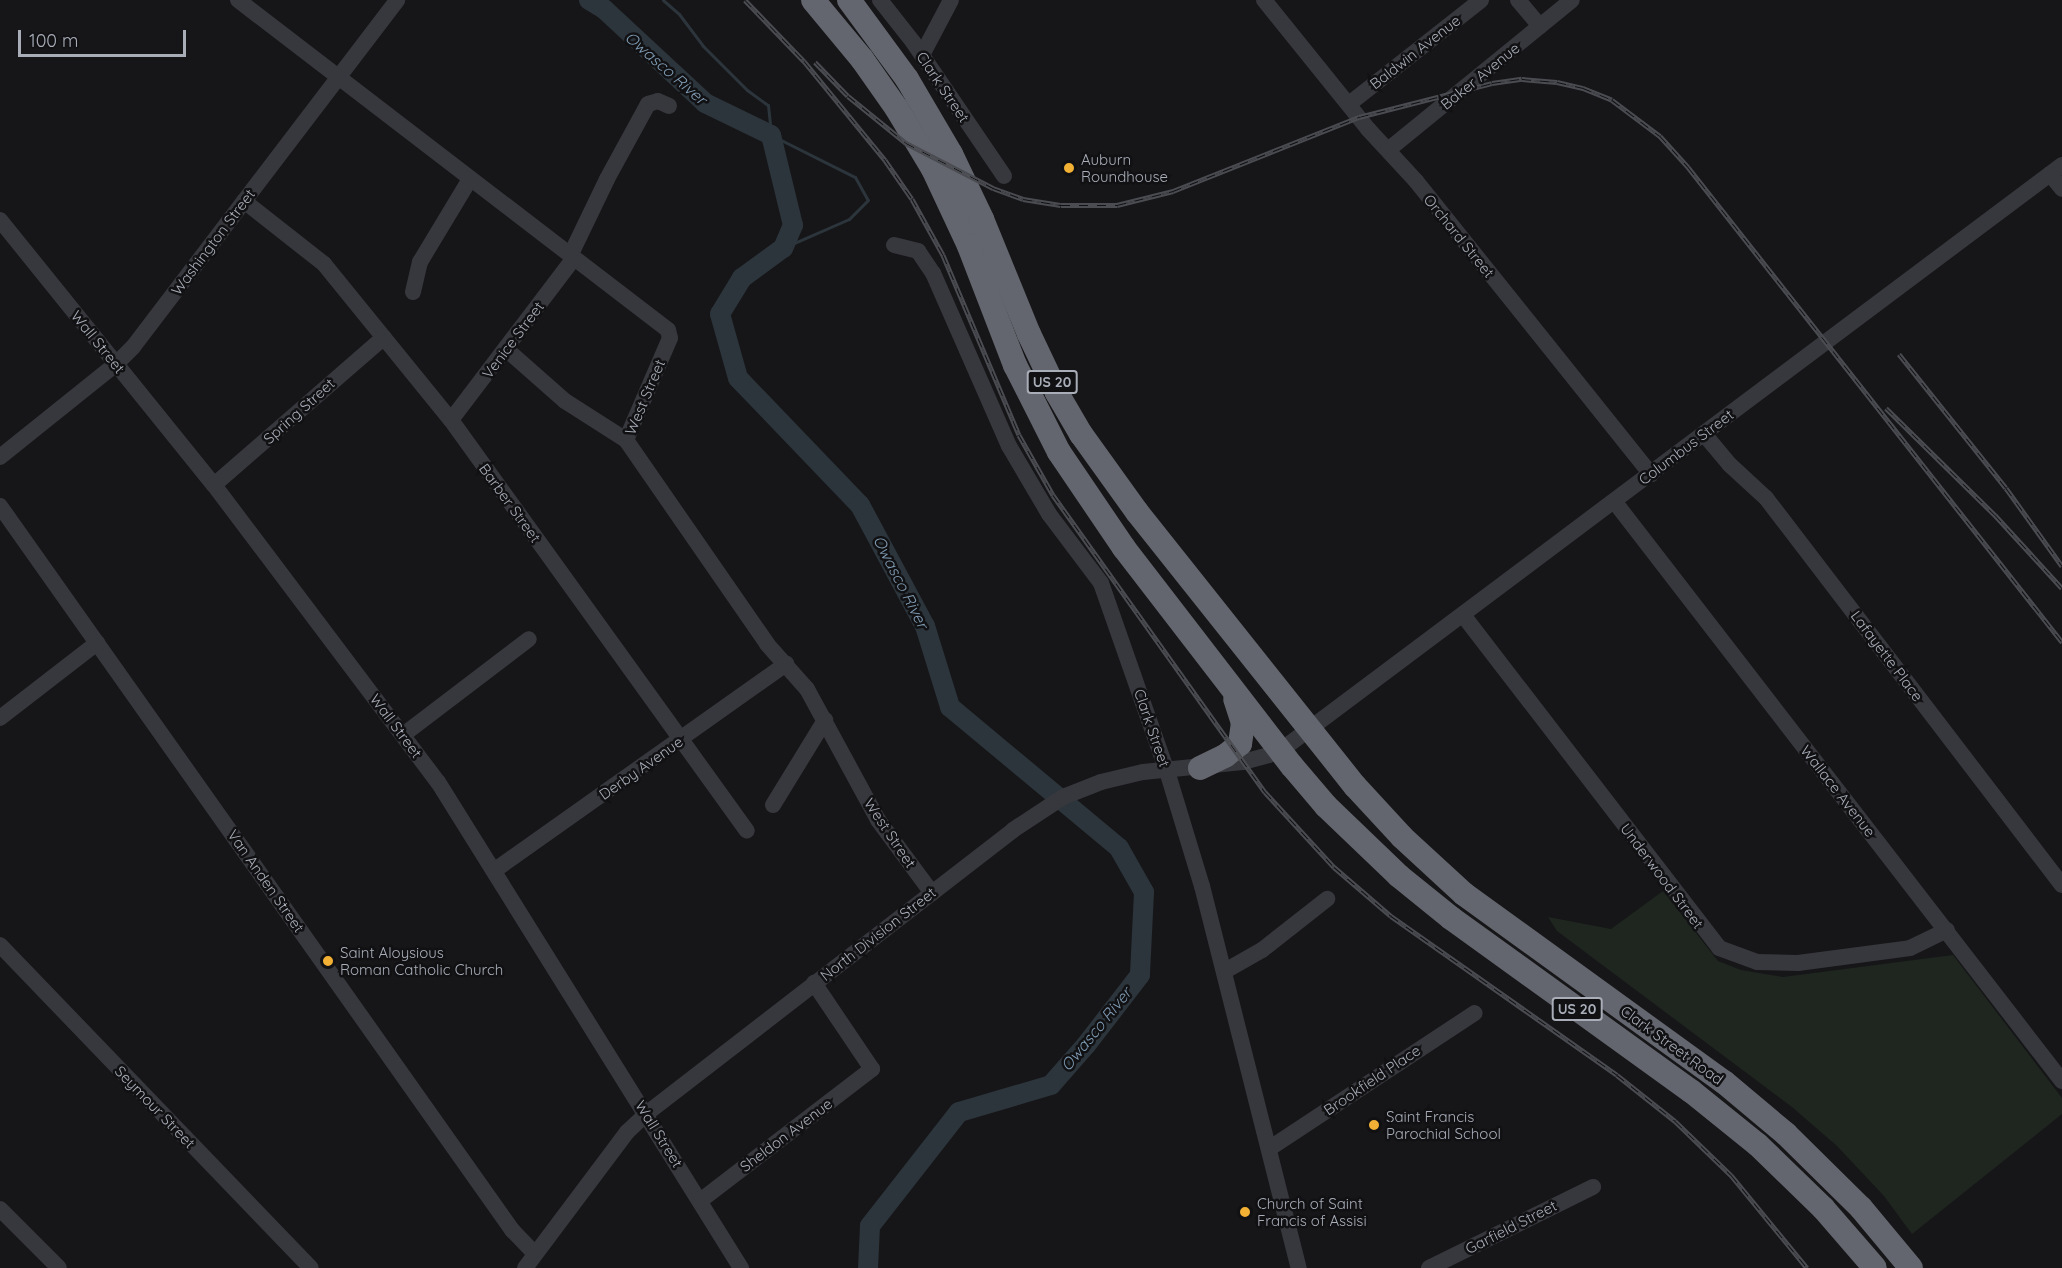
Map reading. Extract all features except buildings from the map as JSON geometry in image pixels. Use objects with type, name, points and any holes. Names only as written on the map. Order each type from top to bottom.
[{"type":"highway","name":"US 20","points":[[813,0],[868,68],[897,109],[933,169],[969,246],[1020,374],[1059,452],[1124,548],[1279,750],[1326,806],[1399,876],[1451,918],[1691,1091],[1758,1145],[1823,1208],[1875,1268]]},
{"type":"highway","name":"US 20","points":[[849,0],[907,79],[951,154],[982,219],[1029,334],[1081,434],[1137,512],[1310,729]]},
{"type":"highway","points":[[1200,768],[1234,750],[1243,736],[1241,716],[1227,681]]},
{"type":"highway","name":"Clark Street Road","points":[[1310,729],[1355,786],[1412,846],[1464,894],[1724,1082],[1778,1126],[1861,1208],[1911,1268]]},
{"type":"street","name":"West Street","points":[[238,0],[668,330],[670,338],[626,440],[767,644],[807,690],[878,820],[933,893]]},
{"type":"street","name":"Washington Street","points":[[0,457],[116,364],[133,347],[397,0]]},
{"type":"street","name":"Clark Street","points":[[880,0],[922,55],[1004,176]]},
{"type":"street","points":[[922,55],[951,0]]},
{"type":"street","name":"Orchard Street","points":[[1264,0],[1348,104],[1416,181],[1651,474]]},
{"type":"street","name":"Baldwin Avenue","points":[[1348,104],[1481,0]]},
{"type":"street","points":[[1518,0],[1540,26]]},
{"type":"street","name":"Baker Avenue","points":[[1388,150],[1572,0]]},
{"type":"street","name":"Venice Street","points":[[451,420],[506,349],[572,257],[607,179],[648,105],[658,101],[669,106]]},
{"type":"street","name":"Columbus Street","points":[[1310,729],[2056,169]]},
{"type":"street","points":[[2056,169],[2062,189]]},
{"type":"street","points":[[413,292],[420,262],[470,179]]},
{"type":"street","name":"Barber Street","points":[[244,201],[324,264],[451,420],[747,831]]},
{"type":"street","name":"Wall Street","points":[[0,220],[214,486],[438,782],[495,870],[741,1268]]},
{"type":"street","name":"Clark Street","points":[[894,245],[918,251],[933,273],[1009,446],[1049,514],[1101,583],[1167,771],[1203,886],[1299,1268]]},
{"type":"street","name":"Spring Street","points":[[214,486],[384,337]]},
{"type":"street","points":[[506,349],[565,401],[626,440]]},
{"type":"street","name":"Lafayette Place","points":[[1704,434],[1734,470],[1766,498],[2062,885]]},
{"type":"street","name":"Wallace Avenue","points":[[1614,501],[2062,1081]]},
{"type":"street","name":"Van Anden Street","points":[[0,506],[512,1230],[536,1254]]},
{"type":"street","name":"Underwood Street","points":[[1462,615],[1719,948],[1757,962],[1798,963],[1910,948],[1947,930]]},
{"type":"street","points":[[403,735],[529,639]]},
{"type":"street","points":[[0,718],[97,643]]},
{"type":"street","name":"Derby Avenue","points":[[495,870],[786,664]]},
{"type":"street","points":[[773,805],[825,720]]},
{"type":"street","name":"North Division Street","points":[[525,1268],[627,1132],[646,1114],[1013,830],[1075,791],[1118,777],[1250,760],[1279,750],[1310,729]]},
{"type":"street","points":[[1225,971],[1262,950],[1327,899]]},
{"type":"street","name":"Seymour Street","points":[[0,945],[311,1268]]},
{"type":"street","name":"Sheldon Avenue","points":[[700,1201],[873,1069],[814,983]]},
{"type":"street","name":"Brookfield Place","points":[[1270,1148],[1475,1013]]},
{"type":"street","name":"Garfield Street","points":[[1430,1268],[1593,1187]]},
{"type":"street","points":[[0,1209],[59,1268]]},
{"type":"shaded area","points":[[1663,891],[1718,961],[1741,970],[1783,977],[1953,955],[2062,1098],[2062,1114],[1912,1234],[1884,1196],[1837,1146],[1792,1107],[1557,931],[1548,917],[1611,929]]},
{"type":"waterway","name":"Owasco River","points":[[589,0],[604,9],[705,103],[771,135],[793,225],[783,248],[742,278],[720,314],[738,378],[860,505],[925,626],[950,707],[1119,848],[1144,892],[1140,975],[1086,1045],[1051,1085],[959,1112],[870,1226],[868,1268]]},
{"type":"waterway","points":[[663,0],[679,14],[702,45],[747,90],[768,105],[771,135],[855,177],[868,200],[849,219],[783,248]]},
{"type":"railway","points":[[745,0],[804,61],[885,160],[912,199],[943,255],[1019,435],[1053,495],[1265,792],[1334,867],[1391,916],[1617,1075],[1675,1121],[1731,1175],[1807,1268]]},
{"type":"railway","points":[[815,62],[848,96],[906,143],[993,188],[1023,199],[1061,205],[1117,205],[1173,191],[1359,117],[1492,83],[1522,79],[1557,82],[1583,88],[1612,100],[1660,136],[1688,167],[2062,642]]},
{"type":"railway","points":[[1899,354],[2006,488],[2062,566]]},
{"type":"railway","points":[[1886,408],[1995,515],[2062,588]]},
{"type":"place","name":"Auburn Roundhouse","points":[[1069,168]]},
{"type":"place","name":"Saint Aloysious Roman Catholic Church","points":[[328,961]]},
{"type":"place","name":"Saint Francis Parochial School","points":[[1374,1125]]},
{"type":"place","name":"Church of Saint Francis of Assisi","points":[[1245,1212]]}]
